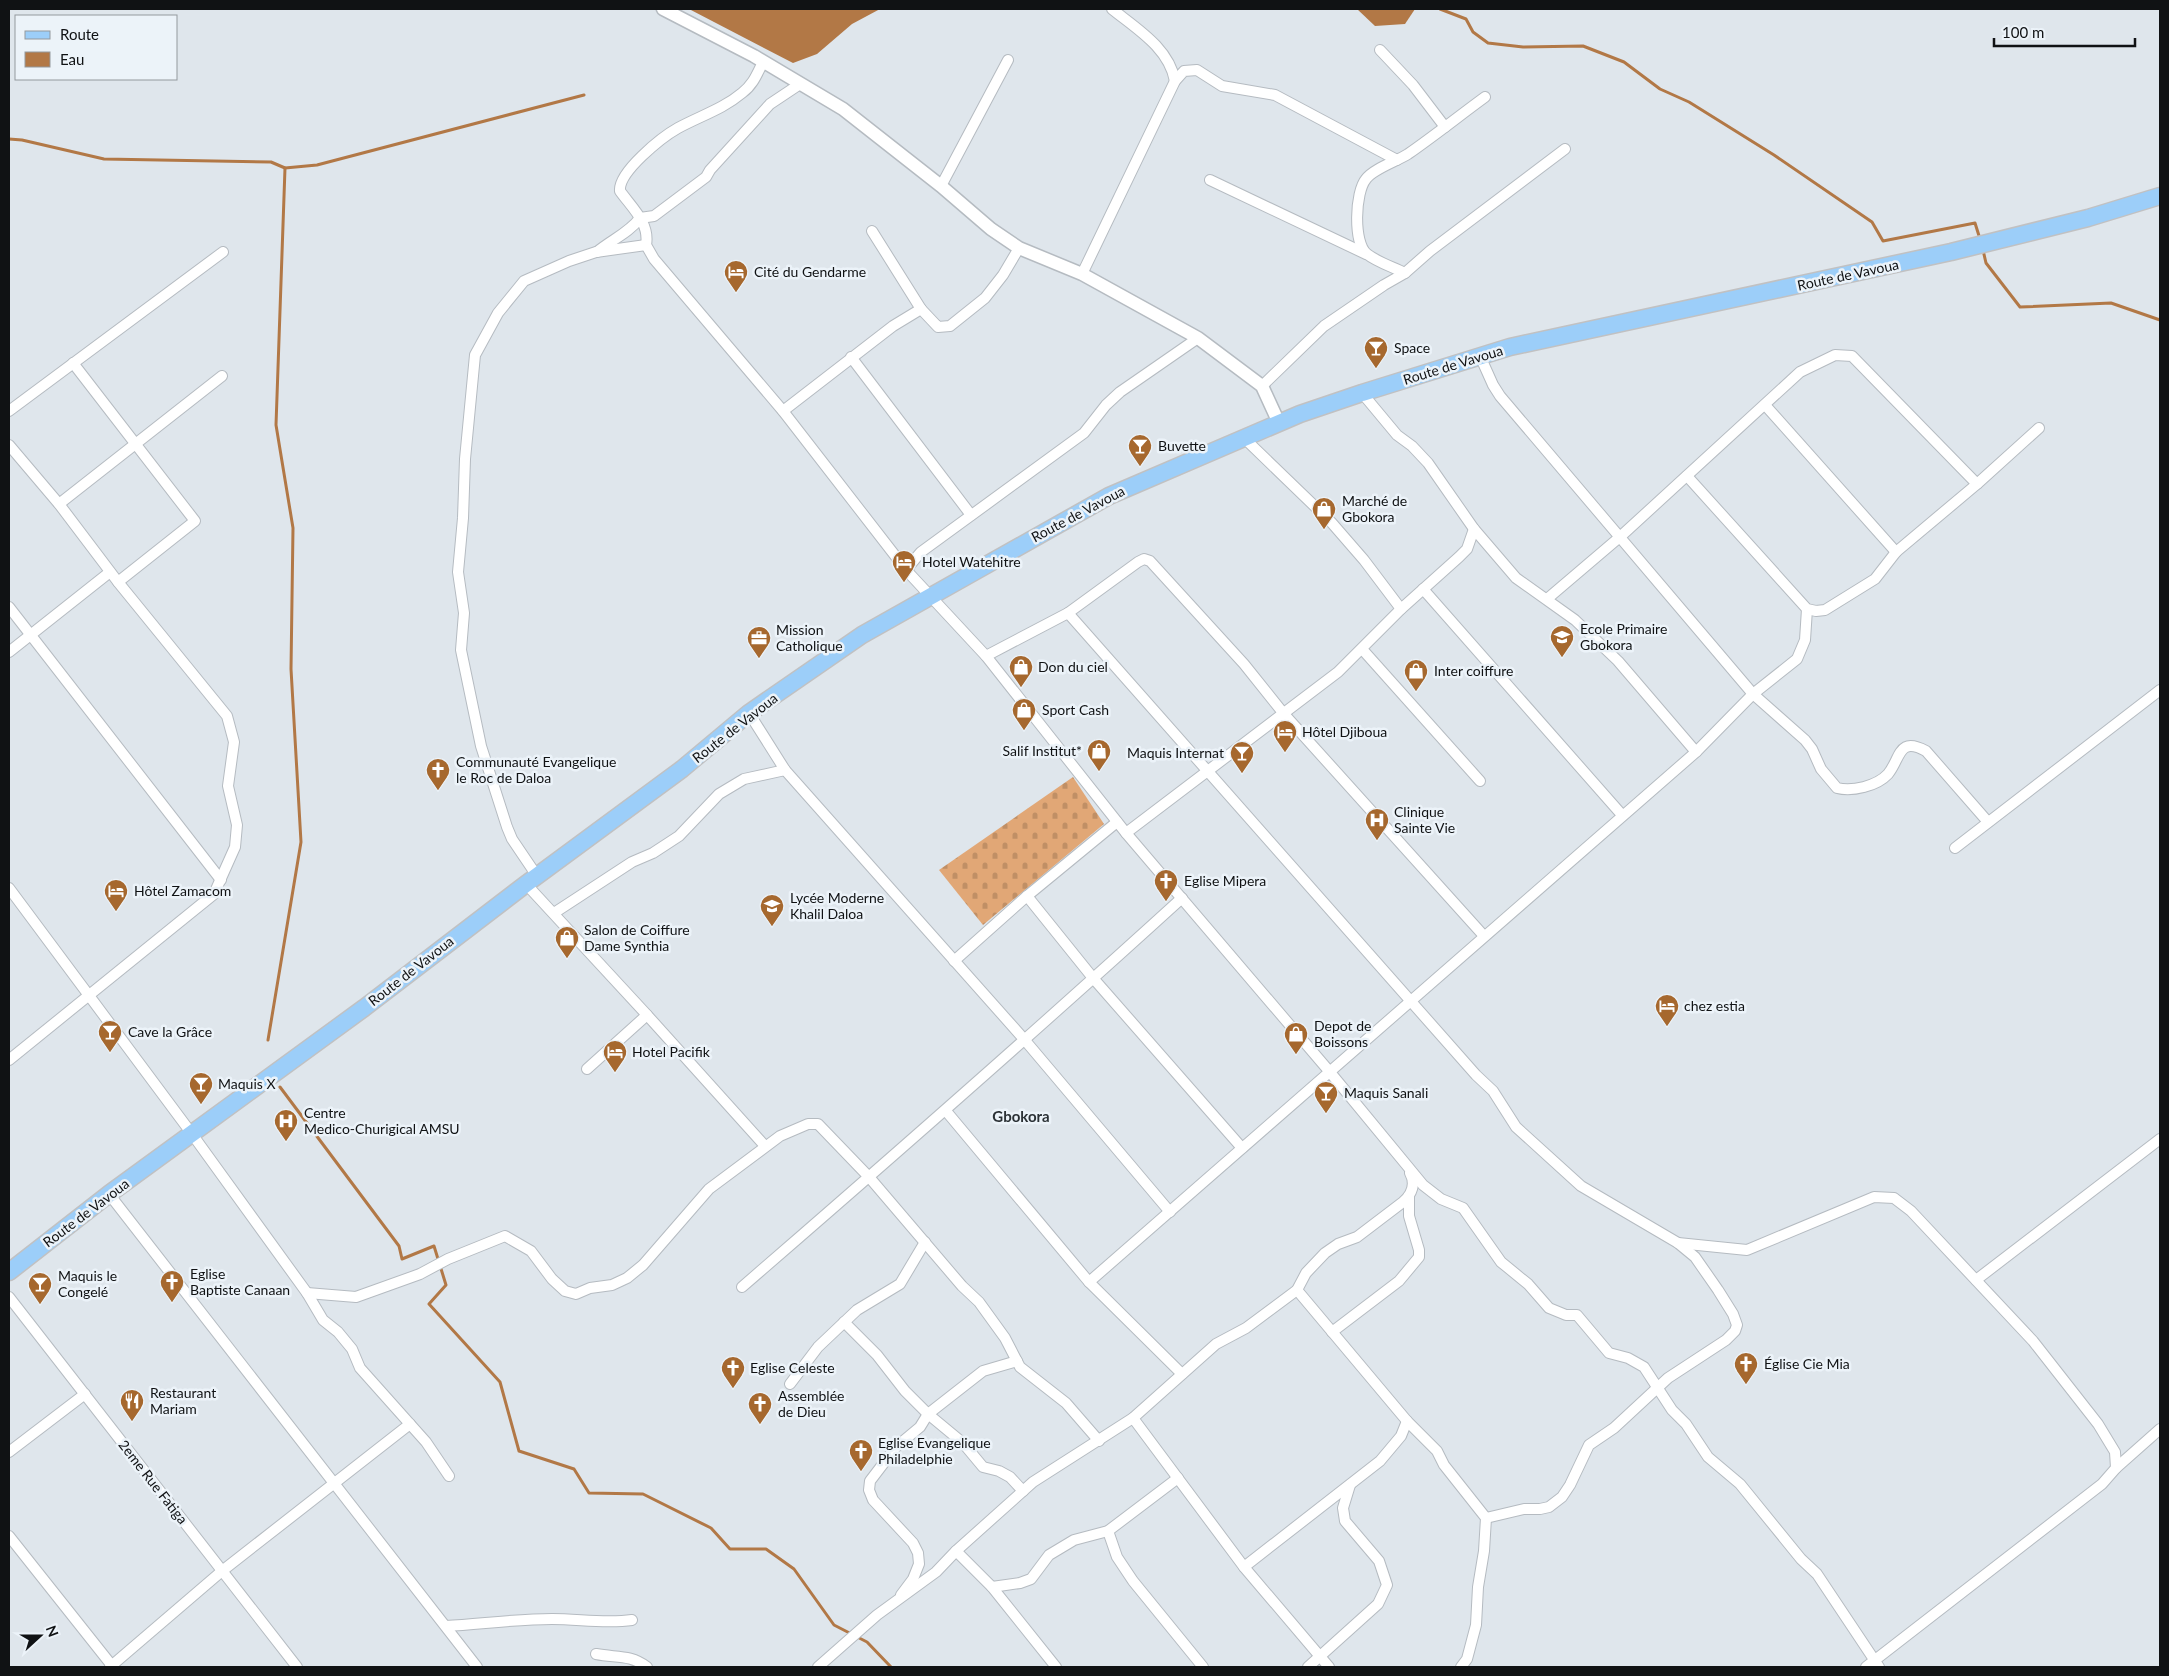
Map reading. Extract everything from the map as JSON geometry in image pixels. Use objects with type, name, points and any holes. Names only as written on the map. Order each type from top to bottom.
[{"type":"main road","name":"Route de Vavoua","points":[[9,1272],[109,1194],[364,1008],[682,769],[749,713],[862,635],[1109,496],[1279,423],[1362,393],[1510,347],[1951,252],[2088,218],[2160,196]]},
{"type":"street","points":[[663,9],[763,62],[843,109],[941,186],[991,229],[1018,248],[1082,274],[1198,338],[1262,386],[1279,423]]},
{"type":"street","points":[[1112,9],[1147,37],[1163,53],[1170,63],[1175,81]]},
{"type":"street","points":[[1380,50],[1413,85],[1445,127]]},
{"type":"street","points":[[941,186],[1008,60]]},
{"type":"street","points":[[763,62],[755,81],[744,92],[729,103],[677,129],[642,156],[619,184],[620,191],[644,223],[648,235],[646,245],[654,259],[783,411],[907,571],[986,656],[1126,833],[1408,1166],[1432,1193],[1463,1208],[1501,1262],[1528,1284],[1549,1308],[1566,1315],[1577,1315],[1609,1353],[1628,1358],[1644,1368],[1672,1410],[1686,1424],[1708,1457],[1740,1484],[1801,1559],[1817,1574],[1873,1665],[2102,1484],[2116,1468],[2160,1429]]},
{"type":"street","points":[[1082,274],[1175,81],[1184,71],[1196,70],[1222,86],[1275,95],[1397,160]]},
{"type":"street","points":[[596,252],[632,229],[640,218],[654,216],[706,177],[770,104],[800,84]]},
{"type":"street","points":[[1367,254],[1362,248],[1359,236],[1358,202],[1360,189],[1367,177],[1397,160],[1485,97]]},
{"type":"street","points":[[1262,386],[1324,326],[1405,272],[1565,149]]},
{"type":"street","points":[[1210,180],[1405,272]]},
{"type":"street","points":[[872,231],[921,309],[938,327],[950,326],[985,298],[1003,275],[1018,248]]},
{"type":"street","points":[[646,245],[596,252],[569,261],[524,281],[498,313],[476,356],[465,459],[463,518],[458,572],[464,613],[461,650],[481,746],[509,833],[532,880],[554,913],[765,1146]]},
{"type":"street","points":[[9,411],[223,252]]},
{"type":"street","points":[[783,411],[851,357],[893,326],[921,309]]},
{"type":"street","points":[[907,571],[921,552],[1084,432],[1106,405],[1120,392],[1198,338]]},
{"type":"street","points":[[1547,599],[1687,476],[1800,372],[1835,355],[1852,356],[1977,484]]},
{"type":"street","points":[[1480,356],[1500,396],[1753,694],[1805,740],[1812,749],[1821,769],[1837,788],[1857,789],[1880,780],[1887,775],[1901,749],[1908,745],[1917,746],[1926,751],[1988,822]]},
{"type":"street","points":[[851,357],[971,515]]},
{"type":"street","points":[[73,363],[194,521],[118,582]]},
{"type":"street","points":[[59,504],[222,376]]},
{"type":"street","points":[[1362,393],[1397,435],[1412,446],[1428,463],[1474,529],[1516,578],[1575,620],[1618,661],[1696,752]]},
{"type":"street","points":[[1765,405],[1896,552]]},
{"type":"street","points":[[1687,476],[1807,609],[1824,610],[1875,580],[1896,552],[2040,428]]},
{"type":"street","points":[[1244,437],[1331,522],[1364,560],[1401,609]]},
{"type":"street","points":[[9,445],[59,504],[110,572],[227,716],[234,742],[228,786],[237,825],[235,847],[214,894],[9,1060]]},
{"type":"street","points":[[1126,833],[1338,672],[1401,609],[1467,549],[1474,529]]},
{"type":"street","points":[[986,656],[1068,613],[1138,562],[1144,559],[1150,562],[1244,664],[1284,714],[1484,936]]},
{"type":"street","points":[[9,652],[110,572]]},
{"type":"street","points":[[1423,589],[1622,815]]},
{"type":"street","points":[[9,607],[220,880]]},
{"type":"street","points":[[1089,1282],[1696,752],[1753,694],[1797,659],[1805,640],[1807,609]]},
{"type":"street","points":[[1068,613],[1476,1075],[1493,1091],[1516,1127],[1581,1186],[1678,1243],[1695,1258],[1733,1314],[1737,1325],[1734,1332],[1726,1340],[1668,1378],[1614,1428],[1589,1446],[1562,1497],[1549,1507],[1524,1509],[1486,1518]]},
{"type":"street","points":[[1362,648],[1480,781]]},
{"type":"street","points":[[1955,848],[2160,690]]},
{"type":"street","points":[[749,713],[785,770],[1023,1038],[1170,1212]]},
{"type":"street","points":[[554,913],[632,862],[653,853],[679,836],[719,794],[744,779],[785,770]]},
{"type":"street","points":[[954,961],[1027,896],[1117,822]]},
{"type":"street","points":[[9,888],[192,1134],[307,1293],[323,1320],[338,1332],[352,1349],[360,1368],[396,1405],[426,1442],[448,1476]]},
{"type":"street","points":[[1027,896],[1093,978],[1242,1148]]},
{"type":"street","points":[[742,1287],[946,1111],[1023,1038],[1182,898]]},
{"type":"street","points":[[587,1069],[647,1015]]},
{"type":"street","points":[[946,1111],[1089,1282],[1182,1374]]},
{"type":"street","points":[[307,1293],[356,1297],[412,1277],[448,1259],[504,1236],[530,1251],[552,1279],[565,1291],[576,1294],[590,1288],[612,1285],[627,1278],[643,1265],[709,1189],[737,1170],[780,1136],[808,1124],[818,1124],[869,1177],[962,1286],[979,1302],[1006,1338],[1020,1367],[1066,1403],[1099,1441]]},
{"type":"street","points":[[1976,1280],[2160,1138]]},
{"type":"street","points":[[1332,1332],[1399,1281],[1419,1257],[1419,1250],[1409,1216],[1409,1196],[1414,1184],[1408,1166]]},
{"type":"street","points":[[109,1194],[477,1667]]},
{"type":"street","points":[[818,1667],[844,1642],[936,1572],[956,1551],[1033,1482],[1134,1418],[1216,1344],[1246,1328],[1297,1290],[1306,1273],[1325,1253],[1364,1232],[1409,1196]]},
{"type":"street","points":[[1678,1243],[1747,1250],[1874,1197],[1894,1198],[1911,1212],[2033,1341],[2098,1424],[2115,1452],[2116,1468]]},
{"type":"street","points":[[790,1384],[818,1347],[857,1310],[900,1284],[925,1242]]},
{"type":"street","points":[[1297,1290],[1407,1421],[1438,1451],[1444,1465],[1486,1518],[1484,1551],[1478,1587],[1476,1625],[1467,1659],[1461,1667]]},
{"type":"street","name":"2eme Rue Fatiga","points":[[9,1297],[297,1667]]},
{"type":"street","points":[[844,1322],[877,1355],[905,1391],[928,1414],[963,1443],[983,1467],[999,1471],[1010,1477],[1023,1491]]},
{"type":"street","points":[[892,1604],[913,1579],[919,1564],[918,1553],[913,1543],[873,1500],[869,1490],[870,1481],[896,1447],[920,1426],[928,1414],[984,1371],[1017,1361]]},
{"type":"street","points":[[9,1452],[85,1394]]},
{"type":"street","points":[[1134,1418],[1244,1567],[1329,1667]]},
{"type":"street","points":[[1244,1567],[1380,1461],[1402,1436],[1407,1421]]},
{"type":"street","points":[[9,1536],[112,1667],[222,1571],[410,1424]]},
{"type":"street","points":[[992,1587],[1020,1583],[1031,1579],[1049,1555],[1074,1540],[1108,1531],[1178,1478]]},
{"type":"street","points":[[1308,1667],[1378,1604],[1387,1585],[1379,1561],[1345,1522],[1343,1508],[1350,1485]]},
{"type":"street","points":[[1108,1531],[1117,1557],[1132,1581],[1203,1667]]},
{"type":"street","points":[[956,1551],[992,1587],[1056,1667]]},
{"type":"street","points":[[446,1626],[531,1619],[579,1619],[612,1623],[632,1620]]},
{"type":"street","points":[[596,1654],[630,1658],[637,1660],[647,1667]]},
{"type":"green space","points":[[1073,777],[1104,824],[983,925],[939,870]]},
{"type":"water","points":[[689,9],[880,9],[852,24],[817,54],[793,63]]},
{"type":"water","points":[[1357,9],[1415,9],[1405,24],[1375,26]]},
{"type":"waterway","points":[[1440,9],[1466,19],[1473,32],[1488,43],[1523,47],[1583,46],[1624,62],[1660,89],[1689,102],[1774,155],[1872,222],[1883,241],[1975,223],[1980,239]]},
{"type":"waterway","points":[[9,139],[22,140],[104,159],[271,162],[285,168],[317,165],[584,95]]},
{"type":"waterway","points":[[268,1040],[301,842],[291,669],[293,528],[276,425],[285,168]]},
{"type":"waterway","points":[[1983,250],[1986,263],[2020,307],[2111,303],[2160,320]]},
{"type":"waterway","points":[[280,1087],[399,1246],[402,1259],[434,1246],[446,1285],[429,1304],[500,1382],[519,1451],[574,1469],[589,1493],[643,1494],[711,1528],[730,1549],[766,1549],[794,1569],[834,1625],[867,1642],[891,1667]]},
{"type":"place","name":"Cité du Gendarme","points":[[736,293]]},
{"type":"place","name":"Space","points":[[1376,369]]},
{"type":"place","name":"Buvette","points":[[1140,467]]},
{"type":"place","name":"Marché de Gbokora","points":[[1324,530]]},
{"type":"place","name":"Hotel Watehitre","points":[[904,583]]},
{"type":"place","name":"Ecole Primaire Gbokora","points":[[1562,658]]},
{"type":"place","name":"Mission Catholique","points":[[759,659]]},
{"type":"place","name":"Don du ciel","points":[[1021,688]]},
{"type":"place","name":"Inter coiffure","points":[[1416,692]]},
{"type":"place","name":"Sport Cash","points":[[1024,731]]},
{"type":"place","name":"Hôtel Djiboua","points":[[1285,753]]},
{"type":"place","name":"Salif Institut*","points":[[1099,772]]},
{"type":"place","name":"Maquis Internat","points":[[1242,774]]},
{"type":"place","name":"Communauté Evangelique le Roc de Daloa","points":[[438,791]]},
{"type":"place","name":"Clinique Sainte Vie","points":[[1377,841]]},
{"type":"place","name":"Eglise Mipera","points":[[1166,902]]},
{"type":"place","name":"Hôtel Zamacom","points":[[116,912]]},
{"type":"place","name":"Lycée Moderne Khalil Daloa","points":[[772,927]]},
{"type":"place","name":"Salon de Coiffure Dame Synthia","points":[[567,959]]},
{"type":"place","name":"chez estia","points":[[1667,1027]]},
{"type":"place","name":"Cave la Grâce","points":[[110,1053]]},
{"type":"place","name":"Depot de Boissons","points":[[1296,1055]]},
{"type":"place","name":"Hotel Pacifik","points":[[615,1073]]},
{"type":"place","name":"Maquis X","points":[[201,1105]]},
{"type":"place","name":"Maquis Sanali","points":[[1326,1114]]},
{"type":"place","name":"Centre Medico-Churigical AMSU","points":[[286,1142]]},
{"type":"place","name":"Eglise Baptiste Canaan","points":[[172,1303]]},
{"type":"place","name":"Maquis le Congelé","points":[[40,1305]]},
{"type":"place","name":"Église Cie Mia","points":[[1746,1385]]},
{"type":"place","name":"Eglise Celeste","points":[[733,1389]]},
{"type":"place","name":"Restaurant Mariam","points":[[132,1422]]},
{"type":"place","name":"Assemblée de Dieu","points":[[760,1425]]},
{"type":"place","name":"Eglise Evangelique Philadelphie","points":[[861,1472]]},
{"type":"district","name":"Gbokora","points":[[1021,1117]]}]
